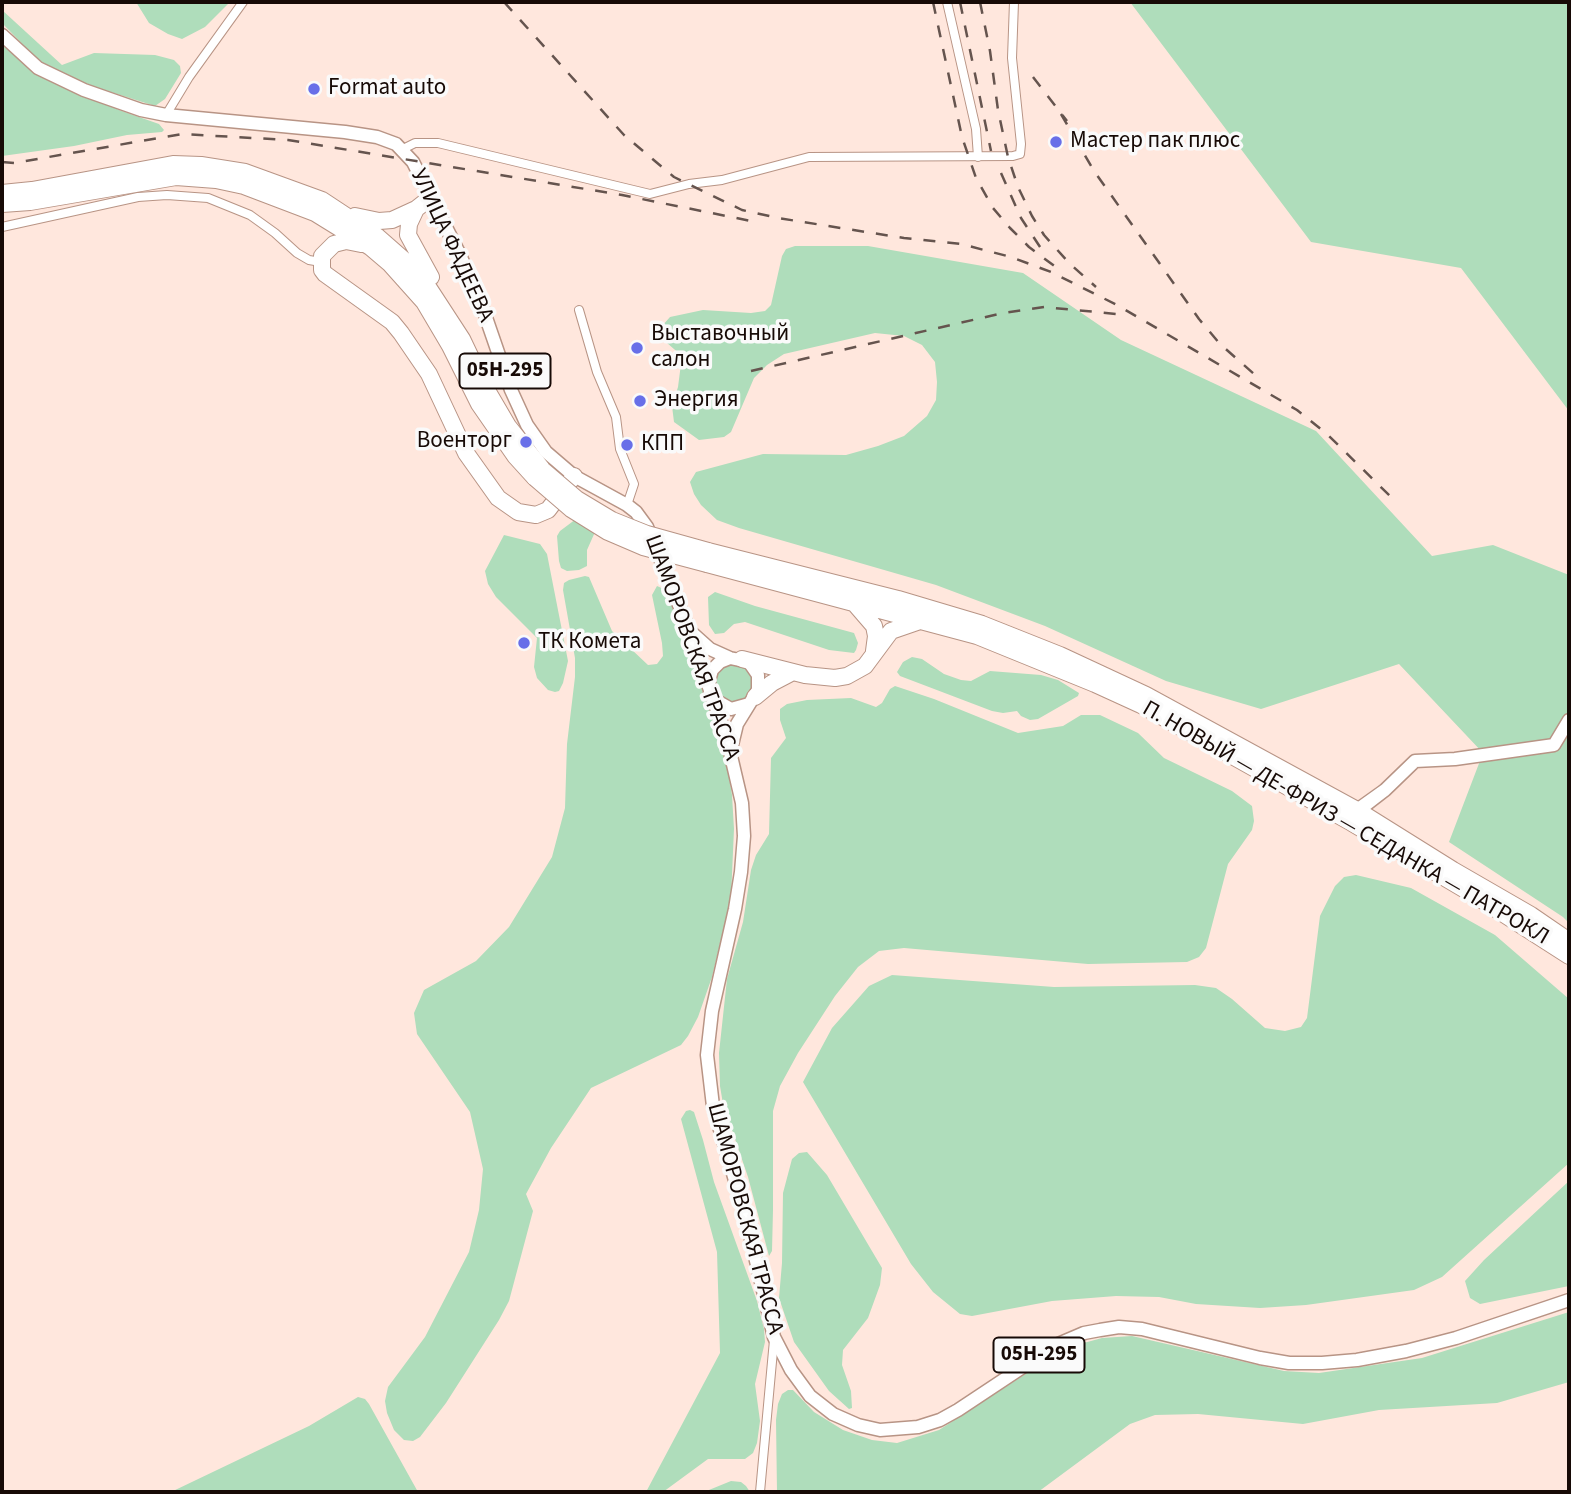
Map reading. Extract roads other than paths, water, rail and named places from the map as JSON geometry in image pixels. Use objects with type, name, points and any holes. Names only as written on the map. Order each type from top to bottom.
[{"type":"highway","name":"П. НОВЫЙ — ДЕ-ФРИЗ — СЕДАНКА — ПАТРОКЛ","points":[[2,192],[32,190],[166,165],[201,165],[245,172],[322,200],[379,237],[419,272],[462,339],[484,385],[539,474]]},
{"type":"highway","name":"П. НОВЫЙ — ДЕ-ФРИЗ — СЕДАНКА — ПАТРОКЛ","points":[[2,204],[30,202],[176,177],[216,180],[244,186],[335,223],[390,264],[424,302],[479,404],[515,456],[612,520],[708,558],[1016,650],[1141,705],[1352,823],[1494,907],[1569,956]]},
{"type":"highway","points":[[347,215],[379,221],[392,220],[416,209],[430,198]]},
{"type":"highway","name":"05Н-295","points":[[296,205],[327,229],[325,275],[392,322],[429,374],[466,453],[498,498],[518,512],[536,515],[548,510],[574,476]]},
{"type":"highway","points":[[416,209],[409,224],[408,235],[432,279],[434,293]]},
{"type":"highway","points":[[324,256],[334,244],[346,241],[370,247]]},
{"type":"highway","name":"П. НОВЫЙ — ДЕ-ФРИЗ — СЕДАНКА — ПАТРОКЛ","points":[[708,558],[898,599],[1037,644],[1146,695],[1357,810],[1531,915],[1569,941]]},
{"type":"highway","points":[[855,603],[874,626],[876,642],[873,653]]},
{"type":"highway","points":[[736,659],[793,672],[835,678],[848,677],[865,666],[891,631],[922,620]]},
{"type":"highway","points":[[752,700],[772,683],[793,672]]},
{"type":"main road","name":"УЛИЦА ФАДЕЕВА","points":[[2,35],[38,68],[66,82],[132,107],[166,115],[345,132],[377,137],[403,149],[413,162],[460,255],[527,425],[546,452],[574,476],[627,505]]},
{"type":"main road","name":"ШАМОРОВСКАЯ ТРАССА","points":[[627,505],[636,512],[654,541],[688,627],[731,752],[744,836],[736,909],[712,1010],[707,1055],[708,1079],[720,1136],[745,1214],[774,1338],[810,1396],[833,1414],[858,1425],[880,1430],[918,1427],[940,1420],[958,1410],[1056,1345],[1100,1329],[1142,1329],[1260,1359],[1334,1362],[1406,1351],[1456,1338],[1569,1300]]},
{"type":"main road","name":"05Н-295","points":[[688,627],[705,645],[736,659]]},
{"type":"main road","points":[[736,659],[754,668],[759,682],[752,700],[731,709],[722,706],[710,692],[709,681],[712,670],[720,662],[736,659]]},
{"type":"main road","name":"05Н-295","points":[[731,752],[737,724],[752,700]]},
{"type":"main road","points":[[1357,810],[1385,790],[1415,761],[1455,759],[1554,745],[1569,720]]},
{"type":"street","points":[[166,115],[189,77],[243,2]]},
{"type":"street","points":[[947,2],[976,129],[978,157]]},
{"type":"street","points":[[403,149],[415,143],[438,143],[650,194],[689,184],[722,180],[809,157],[1008,157],[1020,154],[1021,144],[1013,58],[1014,2]]},
{"type":"street","points":[[2,227],[138,197],[167,195],[208,198],[250,215],[309,260],[324,256]]},
{"type":"street","points":[[579,310],[597,372],[616,417],[620,449],[634,484],[627,505]]},
{"type":"street","points":[[760,1492],[774,1338]]},
{"type":"railway","points":[[504,2],[624,135],[674,177],[742,210],[904,238],[961,244],[1011,257],[1051,272],[1117,305],[1297,410],[1327,434],[1391,497]]},
{"type":"railway","points":[[933,2],[962,137],[976,178],[993,208],[1010,228],[1029,247],[1057,268]]},
{"type":"railway","points":[[960,2],[991,151]]},
{"type":"railway","points":[[980,2],[998,110],[1008,157],[1018,187],[1044,235],[1069,263],[1096,287]]},
{"type":"railway","points":[[1033,77],[1067,121]]},
{"type":"railway","points":[[1061,114],[1094,171],[1199,319],[1220,344],[1262,381]]},
{"type":"railway","points":[[2,162],[14,163],[182,134],[288,140],[622,195],[751,221]]},
{"type":"railway","points":[[1001,173],[1021,218],[1042,250]]},
{"type":"railway","points":[[751,371],[1003,313],[1044,307],[1127,315]]},
{"type":"place","name":"Format auto","points":[[314,89]]},
{"type":"place","name":"Мастер пак плюс","points":[[1056,142]]},
{"type":"place","name":"Выставочный салон","points":[[637,348]]},
{"type":"place","name":"Энергия","points":[[640,401]]},
{"type":"place","name":"Военторг","points":[[526,442]]},
{"type":"place","name":"КПП","points":[[627,445]]},
{"type":"place","name":"ТК Комета","points":[[524,643]]}]
